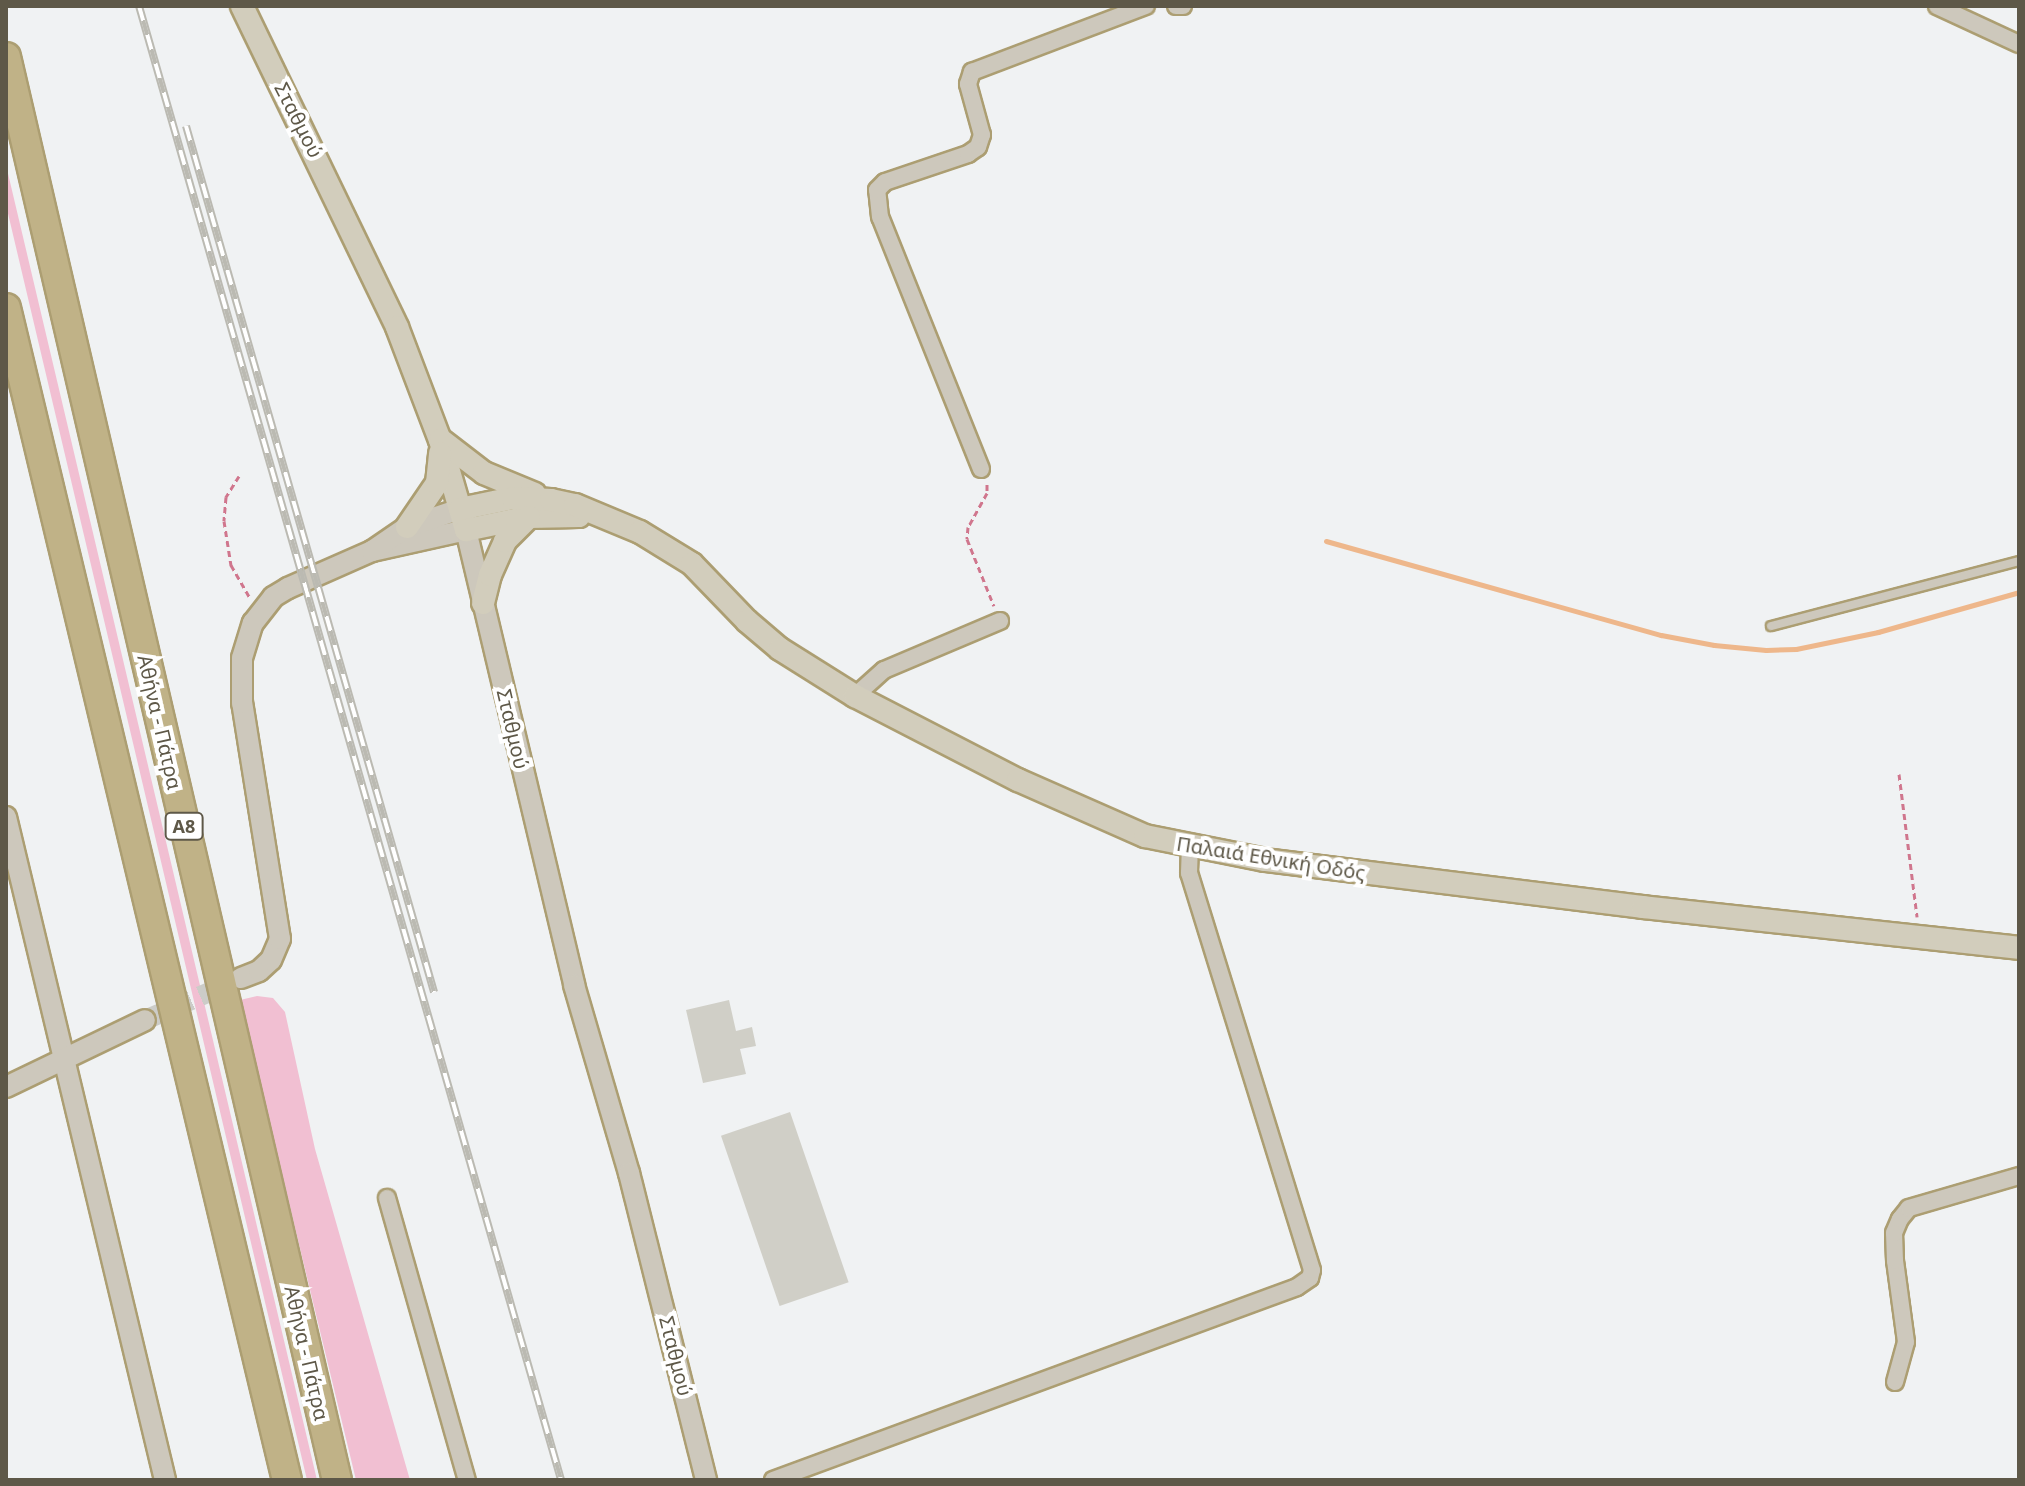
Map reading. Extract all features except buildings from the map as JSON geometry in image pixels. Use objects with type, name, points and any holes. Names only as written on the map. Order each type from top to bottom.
[{"type":"highway","name":"Αθήνα - Πάτρα","points":[[6,57],[337,1480]]},
{"type":"highway","name":"Α8","points":[[6,308],[287,1480]]},
{"type":"main road","name":"Σταθμού","points":[[242,6],[373,270],[440,440],[463,519]]},
{"type":"main road","points":[[440,440],[484,473],[551,500]]},
{"type":"main road","points":[[407,527],[437,483],[440,440]]},
{"type":"main road","name":"Παλαιά Εθνική Οδός","points":[[463,519],[513,498],[551,500],[640,532],[692,564],[747,621],[780,649],[855,696],[1018,780],[1145,836],[1265,860],[1643,907],[2019,948]]},
{"type":"main road","name":"Παλαιά Εθνική Οδός","points":[[463,519],[575,516],[612,520]]},
{"type":"main road","points":[[483,603],[501,549],[514,529],[529,517]]},
{"type":"street","points":[[981,469],[880,217],[877,190],[885,182],[968,154],[978,147],[982,135],[968,84],[972,72],[1146,6]]},
{"type":"street","points":[[1176,6],[1183,6]]},
{"type":"street","points":[[1937,6],[2019,44]]},
{"type":"street","points":[[372,551],[407,527],[463,519]]},
{"type":"street","points":[[241,978],[259,971],[271,960],[280,939],[240,678],[246,638],[261,610],[288,588],[372,551],[463,519]]},
{"type":"street","name":"Σταθμού","points":[[463,519],[574,985],[633,1187],[706,1480]]},
{"type":"street","points":[[855,696],[884,670],[1000,621]]},
{"type":"street","points":[[6,817],[165,1480]]},
{"type":"street","points":[[773,1480],[1297,1287],[1310,1278],[1312,1270],[1189,873],[1190,847]]},
{"type":"street","points":[[6,1087],[145,1020]]},
{"type":"street","points":[[1895,1382],[1906,1342],[1895,1261],[1894,1233],[1900,1219],[1909,1208],[2019,1176]]},
{"type":"street","points":[[387,1198],[467,1480]]},
{"type":"lane","points":[[1771,626],[2019,561]]},
{"type":"path","points":[[981,469],[987,493],[968,527],[967,539],[1000,621]]},
{"type":"path","points":[[239,476],[226,497],[224,521],[231,565],[242,589],[261,610]]},
{"type":"path","points":[[1899,774],[1919,937]]},
{"type":"shaded area","points":[[6,165],[317,1480],[307,1480],[6,205]]},
{"type":"shaded area","points":[[257,996],[273,998],[285,1012],[315,1149],[410,1480],[356,1480],[240,1000]]},
{"type":"waterway","points":[[1326,541],[1661,635],[1714,645],[1766,650],[1796,649],[1878,632],[2019,592]]},
{"type":"tunnel","points":[[145,1020],[233,982]]},
{"type":"railway","points":[[139,6],[561,1480]]},
{"type":"railway","points":[[186,126],[434,992]]}]
